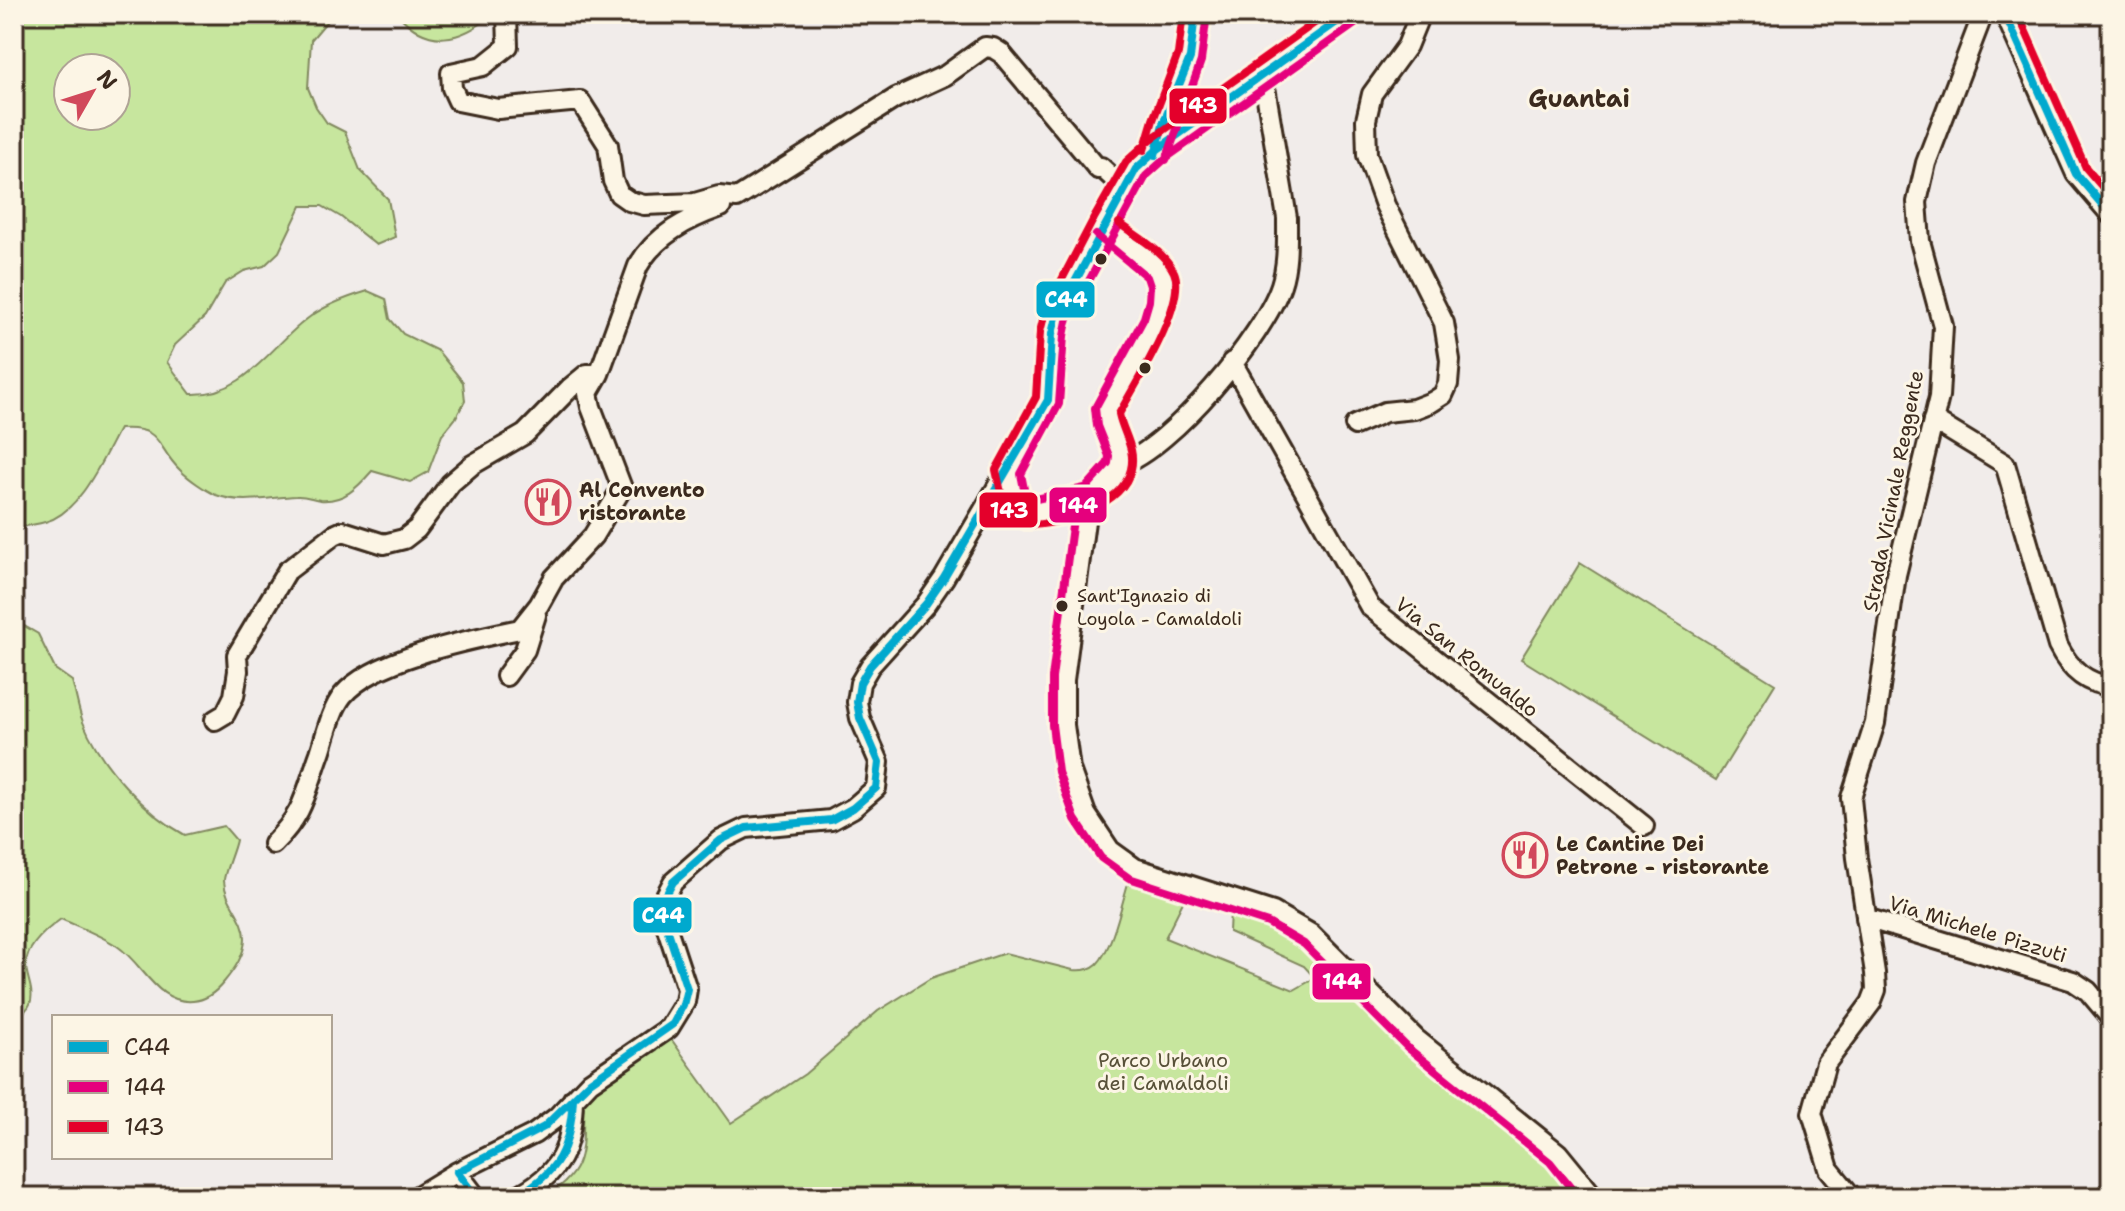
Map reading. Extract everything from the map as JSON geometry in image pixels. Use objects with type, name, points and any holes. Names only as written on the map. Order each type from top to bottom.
[{"type":"street","points":[[507,14],[508,46],[483,66],[451,73],[452,88],[458,101],[498,109],[580,101],[608,145],[613,181],[619,194],[629,201],[644,205],[695,203],[719,196],[737,198]]},
{"type":"street","points":[[1158,149],[1162,127],[1184,81],[1195,43],[1195,14]]},
{"type":"street","points":[[416,1197],[457,1172],[534,1134],[557,1117],[617,1061],[669,1028],[678,1018],[687,989],[662,913],[664,899],[673,882],[721,840],[746,828],[831,820],[853,808],[876,788],[879,762],[860,718],[857,702],[860,683],[870,666],[926,604],[944,578],[1048,400],[1056,317],[1136,169],[1158,149],[1348,14]]},
{"type":"street","points":[[1355,425],[1385,412],[1414,409],[1432,402],[1443,395],[1448,384],[1450,360],[1444,323],[1385,205],[1367,155],[1366,120],[1372,94],[1407,46],[1420,14]]},
{"type":"street","name":"Strada Vicinale Reggente","points":[[1852,1197],[1829,1169],[1812,1113],[1826,1063],[1871,1003],[1876,990],[1851,798],[1875,723],[1896,575],[1939,397],[1943,326],[1920,241],[1917,202],[1926,163],[1983,14]]},
{"type":"street","points":[[2005,14],[2076,174],[2111,215]]},
{"type":"street","points":[[273,844],[289,828],[304,804],[337,705],[351,686],[388,665],[473,639],[520,629],[539,605],[554,578],[593,536],[622,488],[588,393],[599,374],[638,266],[647,251],[666,234],[695,216],[737,198],[896,98],[946,75],[985,47],[1001,53],[1098,169],[1101,167],[1126,190]]},
{"type":"street","points":[[1120,465],[1143,455],[1195,410],[1253,335],[1280,288],[1288,243],[1287,218],[1263,75]]},
{"type":"street","points":[[1008,472],[1014,500],[1028,513],[1092,499],[1107,486],[1120,465],[1121,455],[1107,425],[1107,411],[1149,341],[1163,293],[1163,278],[1148,260],[1103,226]]},
{"type":"street","name":"Via San Romualdo","points":[[1232,362],[1370,607],[1644,826]]},
{"type":"street","points":[[215,720],[225,714],[234,696],[237,655],[280,580],[299,560],[343,531],[384,544],[404,539],[417,529],[451,483],[472,465],[525,434],[587,374],[599,374]]},
{"type":"street","points":[[1933,420],[2005,464],[2033,569],[2058,646],[2073,669],[2097,685],[2111,686]]},
{"type":"street","points":[[1092,499],[1085,521],[1064,680],[1064,725],[1070,769],[1086,814],[1110,850],[1135,868],[1273,912],[1311,934],[1416,1039],[1558,1153],[1594,1197]]},
{"type":"street","points":[[506,676],[525,650],[539,605]]},
{"type":"street","name":"Via Michele Pizzuti","points":[[1866,918],[2073,981],[2088,991],[2111,1018]]},
{"type":"street","points":[[515,1197],[543,1180],[567,1148],[572,1129],[573,1099]]},
{"type":"street","points":[[457,1172],[457,1197]]},
{"type":"street","points":[[457,1172],[476,1197]]},
{"type":"green space","points":[[14,14],[333,14],[311,40],[308,88],[327,123],[345,132],[360,170],[388,199],[395,237],[376,245],[322,206],[301,206],[279,252],[264,266],[244,271],[225,283],[205,317],[175,345],[167,362],[191,394],[227,387],[256,367],[311,316],[338,301],[368,291],[386,299],[390,319],[403,334],[438,351],[463,382],[465,401],[442,435],[428,472],[410,482],[372,471],[349,493],[336,499],[299,496],[236,500],[216,495],[192,481],[151,434],[119,429],[98,469],[69,508],[58,517],[14,530]]},
{"type":"green space","points":[[398,14],[493,14],[469,31],[444,38],[421,33]]},
{"type":"green space","points":[[1580,563],[1775,684],[1716,780],[1521,659]]},
{"type":"green space","points":[[14,620],[38,634],[55,669],[72,681],[81,717],[91,739],[113,771],[140,801],[185,835],[224,826],[236,840],[224,881],[245,938],[238,962],[218,989],[202,999],[180,1000],[160,990],[117,946],[61,919],[38,939],[27,958],[31,999],[28,1008],[17,1019],[20,1038],[14,1046]]},
{"type":"green space","name":"Parco Urbano dei Camaldoli","points":[[1129,880],[1186,896],[1165,938],[1294,990],[1315,978],[1304,966],[1229,932],[1230,910],[1260,914],[1306,939],[1415,1048],[1548,1153],[1584,1197],[544,1197],[570,1177],[577,1167],[582,1144],[584,1098],[598,1084],[669,1036],[731,1123],[805,1074],[878,1011],[931,978],[1005,953],[1073,970],[1086,970],[1094,966],[1103,957],[1112,936]]},
{"type":"transit line","name":"143","points":[[1144,150],[1178,54],[1183,14]]},
{"type":"transit line","name":"C44","points":[[1155,155],[1163,124],[1190,58],[1195,14]]},
{"type":"transit line","name":"144","points":[[1166,160],[1201,61],[1207,14]]},
{"type":"transit line","name":"143","points":[[1093,220],[1126,162],[1150,140],[1327,14]]},
{"type":"transit line","name":"C44","points":[[476,1197],[457,1172],[544,1127],[590,1082],[673,1024],[687,989],[662,913],[664,899],[673,882],[721,840],[746,828],[831,820],[853,808],[876,788],[879,762],[860,718],[857,702],[860,683],[870,666],[926,604],[944,578],[1048,400],[1056,317],[1136,169],[1158,149],[1348,14]]},
{"type":"transit line","name":"C44","points":[[2005,14],[2076,174],[2111,215]]},
{"type":"transit line","name":"143","points":[[2018,14],[2086,168],[2111,197]]},
{"type":"transit line","name":"144","points":[[1089,487],[1032,500],[1025,494],[1021,474],[1059,404],[1067,321],[1146,176],[1166,158],[1355,24]]},
{"type":"transit line","name":"143","points":[[1093,220],[1045,312],[1040,332],[1036,397],[996,470],[1004,506],[1025,525],[1054,522],[1103,503],[1126,482],[1131,469],[1130,448],[1119,414],[1167,323],[1176,286],[1174,272],[1164,257],[1119,223]]},
{"type":"transit line","name":"144","points":[[1096,235],[1147,277],[1150,286],[1144,318],[1095,408],[1097,426],[1109,456],[1108,463],[1083,491],[1073,519],[1052,678],[1052,725],[1058,772],[1075,819],[1101,858],[1129,878],[1268,923],[1304,944],[1408,1048],[1550,1162],[1578,1197]]},
{"type":"transit line","name":"C44","points":[[515,1197],[542,1178],[559,1157],[569,1132],[573,1099]]},
{"type":"place","name":"Al Convento ristorante","points":[[548,502]]},
{"type":"place","name":"Sant'Ignazio di Loyola - Camaldoli","points":[[1062,606]]},
{"type":"place","name":"Le Cantine Dei Petrone - ristorante","points":[[1525,855]]},
{"type":"district","name":"Guantai","points":[[1579,99]]}]
